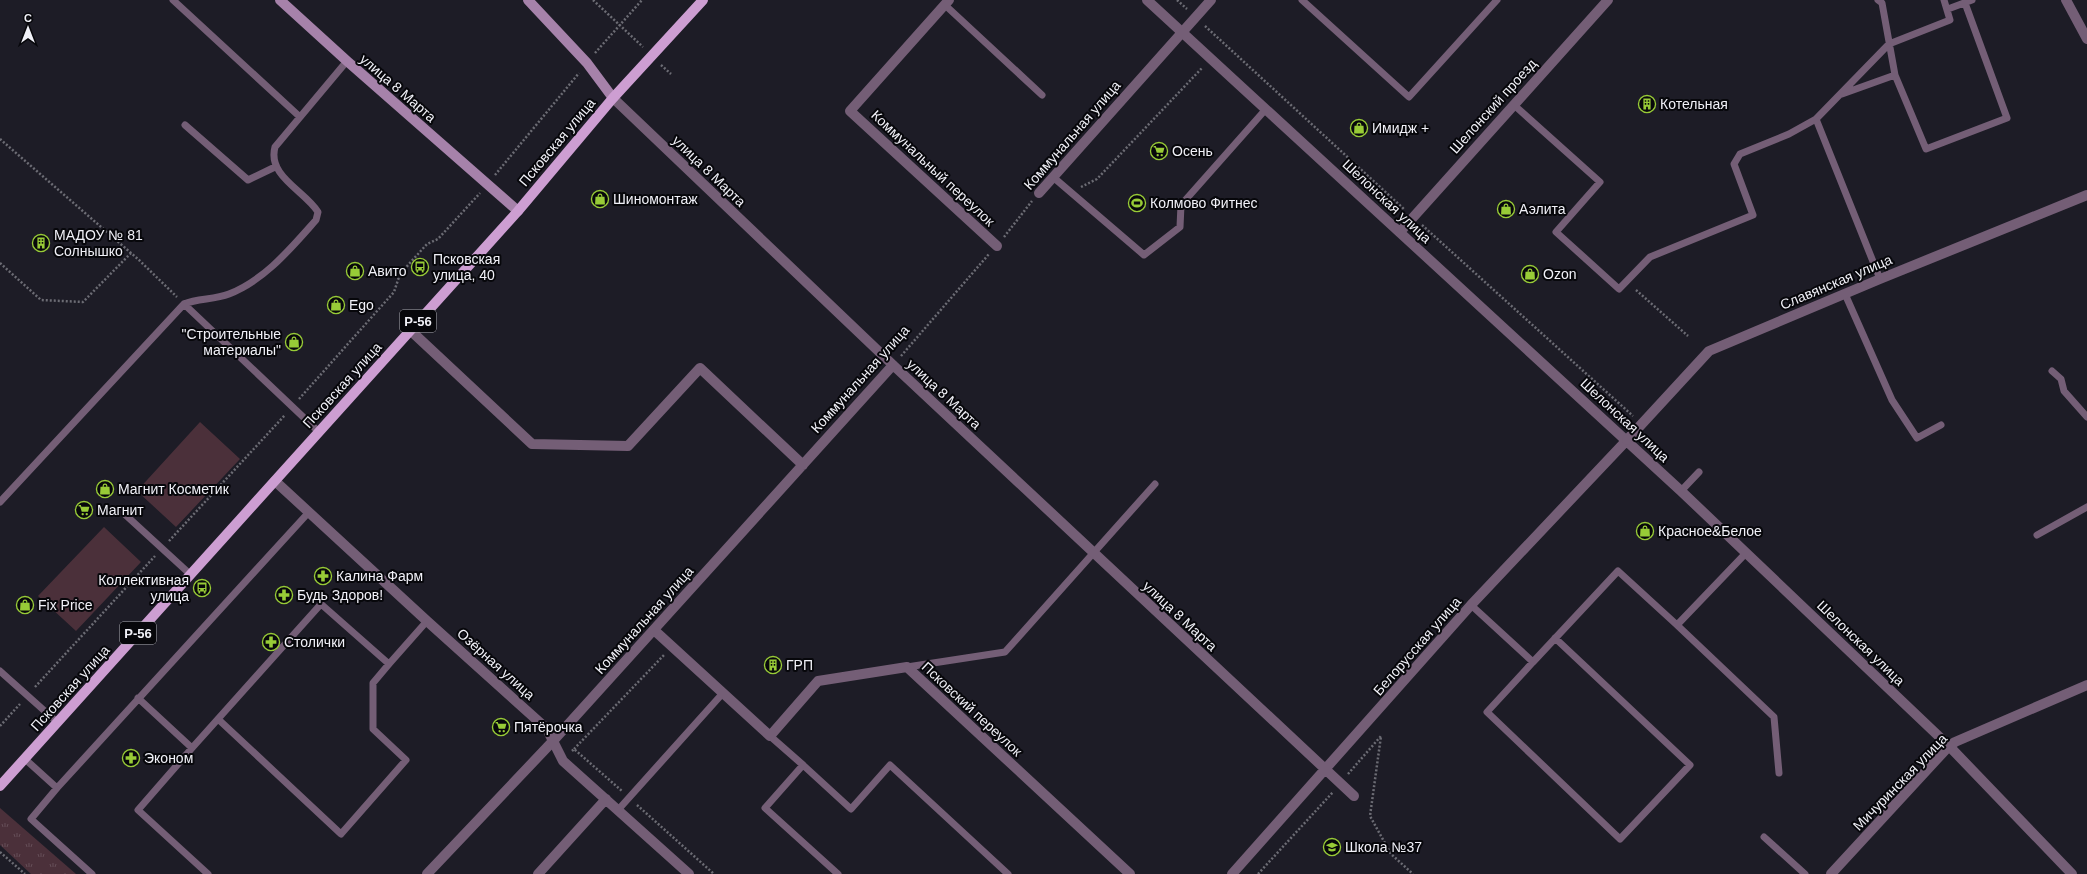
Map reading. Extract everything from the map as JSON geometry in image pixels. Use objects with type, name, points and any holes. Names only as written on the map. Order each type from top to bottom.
[{"type":"main road","name":"улица 8 Марта","points":[[280,0],[518,211]]},
{"type":"main road","name":"улица 8 Марта","points":[[528,0],[587,63],[614,98]]},
{"type":"main road","name":"Псковская улица","points":[[0,786],[518,211],[614,98],[703,0]]},
{"type":"street","name":"Шелонская улица","points":[[1147,0],[1627,440],[1949,746],[2072,874]]},
{"type":"street","name":"Коммунальная улица","points":[[1039,193],[1210,0]]},
{"type":"street","name":"Шелонский проезд","points":[[1400,232],[1608,0]]},
{"type":"street","points":[[2066,0],[2087,39]]},
{"type":"street","name":"Коммунальный переулок","points":[[947,3],[850,111],[997,246]]},
{"type":"street","name":"улица 8 Марта","points":[[614,98],[892,365],[1354,796]]},
{"type":"street","name":"Славянская улица","points":[[1627,440],[1709,351],[1880,279],[2087,195]]},
{"type":"street","points":[[410,330],[532,444],[628,446],[700,368],[803,464]]},
{"type":"street","name":"Коммунальная улица","points":[[427,874],[554,740],[892,365]]},
{"type":"street","name":"Белорусская улица","points":[[1232,874],[1326,771],[1471,605],[1627,440]]},
{"type":"street","name":"Озёрная улица","points":[[275,480],[428,622],[547,729],[554,740],[563,761],[689,874]]},
{"type":"street","points":[[654,630],[770,736]]},
{"type":"street","name":"Псковский переулок","points":[[770,736],[818,682],[907,667],[1130,874]]},
{"type":"street","name":"Мичуринская улица","points":[[1831,874],[1949,746],[1955,742],[2087,685]]},
{"type":"street","points":[[538,874],[606,799]]},
{"type":"lane","points":[[173,0],[300,117]]},
{"type":"lane","points":[[1302,0],[1409,97],[1497,0]]},
{"type":"lane","points":[[1878,0],[1882,3],[1895,76],[1926,149],[2007,118],[1969,1],[1948,9]]},
{"type":"lane","points":[[1514,104],[1600,182],[1556,232],[1619,289],[1650,257],[1754,215],[1734,164],[1740,154],[1789,134],[1816,119],[1889,44],[1950,20],[1948,9],[1944,0]]},
{"type":"lane","points":[[947,3],[1042,95]]},
{"type":"lane","points":[[0,502],[184,304],[194,300],[207,300],[229,294],[248,285],[273,267],[316,220],[318,212],[313,204],[275,167],[273,156],[275,147],[347,61]]},
{"type":"lane","points":[[1841,94],[1895,76]]},
{"type":"lane","points":[[1053,177],[1144,255],[1180,227],[1181,205],[1266,109]]},
{"type":"lane","points":[[1816,119],[1880,279]]},
{"type":"lane","points":[[185,125],[248,180],[275,167]]},
{"type":"lane","points":[[1845,294],[1892,400],[1917,438],[1941,425]]},
{"type":"lane","points":[[184,304],[319,432]]},
{"type":"lane","points":[[2052,371],[2061,379],[2064,391],[2087,417]]},
{"type":"lane","points":[[1680,491],[1699,472]]},
{"type":"lane","points":[[907,667],[1005,652],[1155,484]]},
{"type":"lane","points":[[2037,535],[2087,506]]},
{"type":"lane","points":[[119,509],[191,575]]},
{"type":"lane","points":[[92,874],[31,819],[138,698],[309,512]]},
{"type":"lane","points":[[1677,626],[1746,553]]},
{"type":"lane","points":[[1555,638],[1690,765],[1620,839],[1487,712],[1555,638],[1618,571],[1774,717],[1779,773]]},
{"type":"lane","points":[[208,874],[138,810],[322,604],[389,664]]},
{"type":"lane","points":[[1471,605],[1533,662]]},
{"type":"lane","points":[[218,719],[341,834],[406,760],[373,729],[373,682],[428,622]]},
{"type":"lane","points":[[0,671],[57,722]]},
{"type":"lane","points":[[618,810],[723,693]]},
{"type":"lane","points":[[138,698],[192,748]]},
{"type":"lane","points":[[770,736],[851,809],[890,765],[1008,874]]},
{"type":"lane","points":[[25,759],[57,788]]},
{"type":"lane","points":[[803,765],[766,808],[838,874]]},
{"type":"lane","points":[[1764,837],[1804,874]]},
{"type":"path","points":[[593,0],[670,74]]},
{"type":"path","points":[[0,726],[292,407],[394,292],[400,274],[427,244],[438,239],[488,184],[587,63],[642,0]]},
{"type":"path","points":[[1207,28],[1641,424]]},
{"type":"path","points":[[1070,192],[1097,179],[1211,59],[1223,43]]},
{"type":"path","points":[[0,139],[131,253],[184,304]]},
{"type":"path","name":"Коммунальная улица","points":[[892,365],[997,246],[1039,193]]},
{"type":"path","points":[[0,263],[41,300],[83,302],[131,253]]},
{"type":"path","points":[[1636,290],[1688,336]]},
{"type":"path","points":[[574,749],[672,646]]},
{"type":"path","points":[[0,852],[25,874]]},
{"type":"path","points":[[1391,854],[1413,874]]},
{"type":"green space","points":[[200,422],[240,459],[176,527],[137,491]]},
{"type":"green space","points":[[104,527],[141,562],[76,631],[38,596]]},
{"type":"green space","points":[[0,808],[76,874],[31,874],[0,845]]},
{"type":"place","name":"Котельная","points":[[1647,104]]},
{"type":"place","name":"Имидж +","points":[[1359,128]]},
{"type":"place","name":"Осень","points":[[1159,151]]},
{"type":"place","name":"Шиномонтаж","points":[[600,199]]},
{"type":"place","name":"Колмово Фитнес","points":[[1137,203]]},
{"type":"place","name":"Аэлита","points":[[1506,209]]},
{"type":"place","name":"МАДОУ № 81 Солнышко","points":[[41,243]]},
{"type":"place","name":"Псковская улица, 40","points":[[420,267]]},
{"type":"place","name":"Авито","points":[[355,271]]},
{"type":"place","name":"Ozon","points":[[1530,274]]},
{"type":"place","name":"Ego","points":[[336,305]]},
{"type":"place","name":"\"Строительные материалы\"","points":[[294,342]]},
{"type":"place","name":"Магнит Косметик","points":[[105,489]]},
{"type":"place","name":"Магнит","points":[[84,510]]},
{"type":"place","name":"Красное&Белое","points":[[1645,531]]},
{"type":"place","name":"Калина Фарм","points":[[323,576]]},
{"type":"place","name":"Коллективная улица","points":[[202,588]]},
{"type":"place","name":"Будь Здоров!","points":[[284,595]]},
{"type":"place","name":"Fix Price","points":[[25,605]]},
{"type":"place","name":"Столички","points":[[271,642]]},
{"type":"place","name":"ГРП","points":[[773,665]]},
{"type":"place","name":"Пятёрочка","points":[[501,727]]},
{"type":"place","name":"Эконом","points":[[131,758]]},
{"type":"place","name":"Школа №37","points":[[1332,847]]}]
